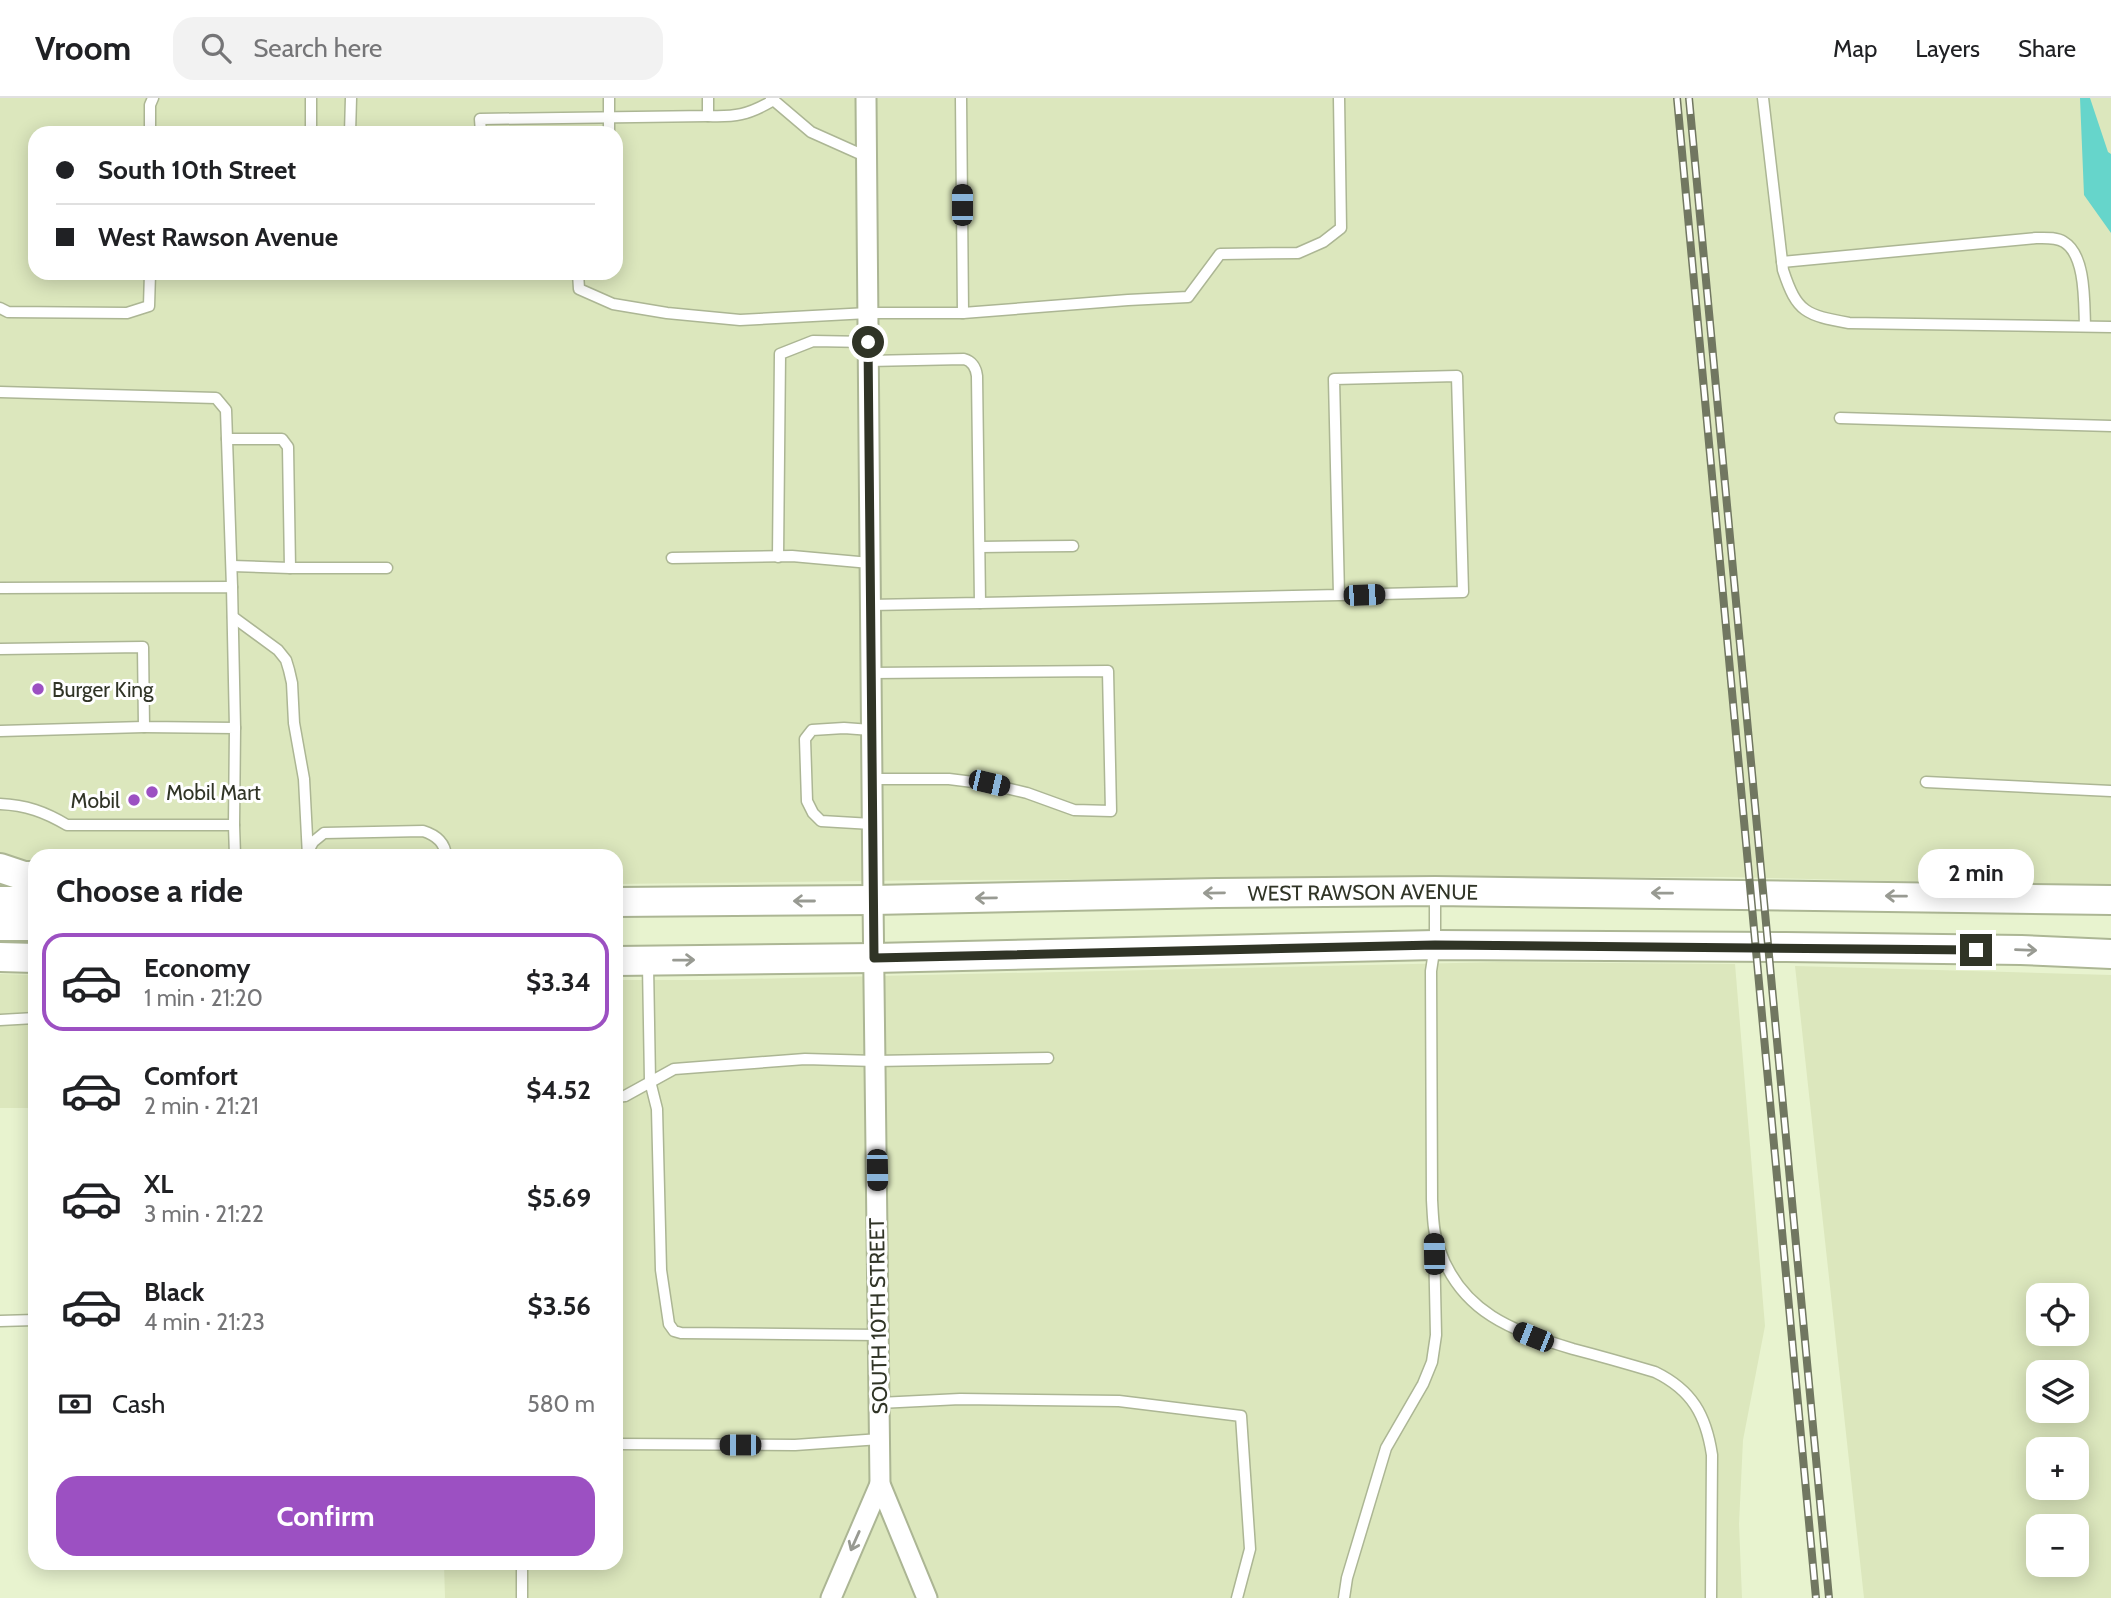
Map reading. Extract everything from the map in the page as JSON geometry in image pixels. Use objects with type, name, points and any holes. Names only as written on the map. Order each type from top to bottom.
[{"type":"main road","points":[[0,868],[28,876]]},
{"type":"main road","name":"WEST RAWSON AVENUE","points":[[623,902],[1435,891],[2111,900]]},
{"type":"main road","points":[[0,901],[28,901]]},
{"type":"main road","points":[[0,926],[28,926]]},
{"type":"main road","points":[[623,961],[1435,945],[1800,947],[2111,954]]},
{"type":"main road","points":[[0,957],[28,958]]},
{"type":"street","name":"SOUTH 10TH STREET","points":[[866,98],[880,1484],[927,1598]]},
{"type":"street","name":"SOUTH 10TH STREET","points":[[831,1598],[880,1484]]},
{"type":"lane","points":[[150,126],[150,105],[153,98]]},
{"type":"lane","points":[[311,98],[311,126]]},
{"type":"lane","points":[[350,126],[351,98]]},
{"type":"lane","points":[[609,98],[609,126]]},
{"type":"lane","points":[[708,98],[708,116]]},
{"type":"lane","points":[[961,98],[963,313]]},
{"type":"lane","points":[[578,280],[579,289],[612,304],[667,313],[740,320],[868,313],[963,313],[1188,297],[1220,254],[1298,253],[1323,242],[1341,228],[1339,98]]},
{"type":"lane","points":[[1763,98],[1782,262],[1790,292],[1802,308],[1816,317],[1849,323],[2111,327]]},
{"type":"lane","points":[[480,126],[480,119],[739,116],[753,113],[771,100],[811,132],[867,157]]},
{"type":"lane","points":[[1782,262],[2052,238],[2063,241],[2075,252],[2080,266],[2085,326]]},
{"type":"lane","points":[[0,308],[8,312],[127,313],[149,306],[150,280]]},
{"type":"lane","points":[[778,557],[780,354],[813,341],[868,352],[964,359],[975,367],[977,376],[980,603]]},
{"type":"lane","points":[[870,605],[980,603],[1339,595],[1462,592],[1457,376],[1334,379],[1339,595]]},
{"type":"lane","points":[[0,392],[216,398],[226,410],[233,617],[234,849]]},
{"type":"lane","points":[[1840,418],[2111,426]]},
{"type":"lane","points":[[228,439],[282,439],[288,447],[290,568]]},
{"type":"lane","points":[[980,547],[1073,546]]},
{"type":"lane","points":[[672,558],[778,557],[870,563]]},
{"type":"lane","points":[[232,566],[387,568]]},
{"type":"lane","points":[[0,588],[232,587]]},
{"type":"lane","points":[[233,617],[278,650],[286,660],[292,682],[294,723],[304,779],[308,849]]},
{"type":"lane","points":[[0,649],[143,647],[144,727]]},
{"type":"lane","points":[[871,673],[1108,671],[1111,811],[1074,810],[989,783],[949,779],[872,779]]},
{"type":"lane","points":[[0,731],[144,727],[235,728]]},
{"type":"lane","points":[[871,730],[812,730],[805,739],[807,801],[813,813],[821,821],[872,824]]},
{"type":"lane","points":[[1926,782],[2111,792]]},
{"type":"lane","points":[[0,804],[22,805],[48,814],[67,825],[234,825]]},
{"type":"lane","points":[[310,849],[313,842],[324,833],[423,831],[436,835],[446,849]]},
{"type":"lane","points":[[1344,1598],[1347,1578],[1386,1448],[1423,1384],[1432,1362],[1436,1335],[1432,1200],[1431,971],[1435,945],[1435,891]]},
{"type":"lane","points":[[648,961],[650,1081],[657,1108],[661,1270],[668,1324],[674,1331],[681,1333],[878,1335]]},
{"type":"lane","points":[[0,1020],[28,1018]]},
{"type":"lane","points":[[623,1096],[674,1069],[805,1059],[1048,1058]]},
{"type":"lane","points":[[1434,1227],[1439,1248],[1459,1286],[1474,1304],[1492,1318],[1533,1337],[1655,1372],[1672,1381],[1689,1396],[1702,1416],[1709,1434],[1712,1455],[1711,1598]]},
{"type":"lane","points":[[0,1321],[28,1320]]},
{"type":"lane","points":[[879,1403],[960,1399],[1119,1401],[1241,1416],[1250,1549],[1237,1598]]},
{"type":"lane","points":[[623,1444],[795,1445],[880,1439]]},
{"type":"lane","points":[[522,1570],[522,1598]]},
{"type":"shaded area","points":[[0,98],[2111,98],[2111,886],[1723,877],[623,884],[623,849],[28,849],[28,867],[0,861]]},
{"type":"shaded area","points":[[1500,962],[1735,964],[1765,1326],[1743,1440],[1739,1524],[1742,1598],[445,1598],[444,1570],[623,1570],[623,980]]},
{"type":"shaded area","points":[[1795,966],[2111,975],[2111,1598],[1864,1598]]},
{"type":"shaded area","points":[[0,974],[28,975],[28,1108],[0,1108]]},
{"type":"water","points":[[2080,98],[2090,98],[2108,152],[2111,154],[2111,233],[2084,195]]},
{"type":"railway","points":[[1677,98],[1816,1598]]},
{"type":"railway","points":[[1689,98],[1829,1598]]},
{"type":"place","name":"Burger King","points":[[38,689]]},
{"type":"place","name":"Mobil Mart","points":[[152,792]]},
{"type":"place","name":"Mobil","points":[[134,800]]},
{"type":"route","points":[[868,342],[874,958],[1435,945],[1976,950]]}]
